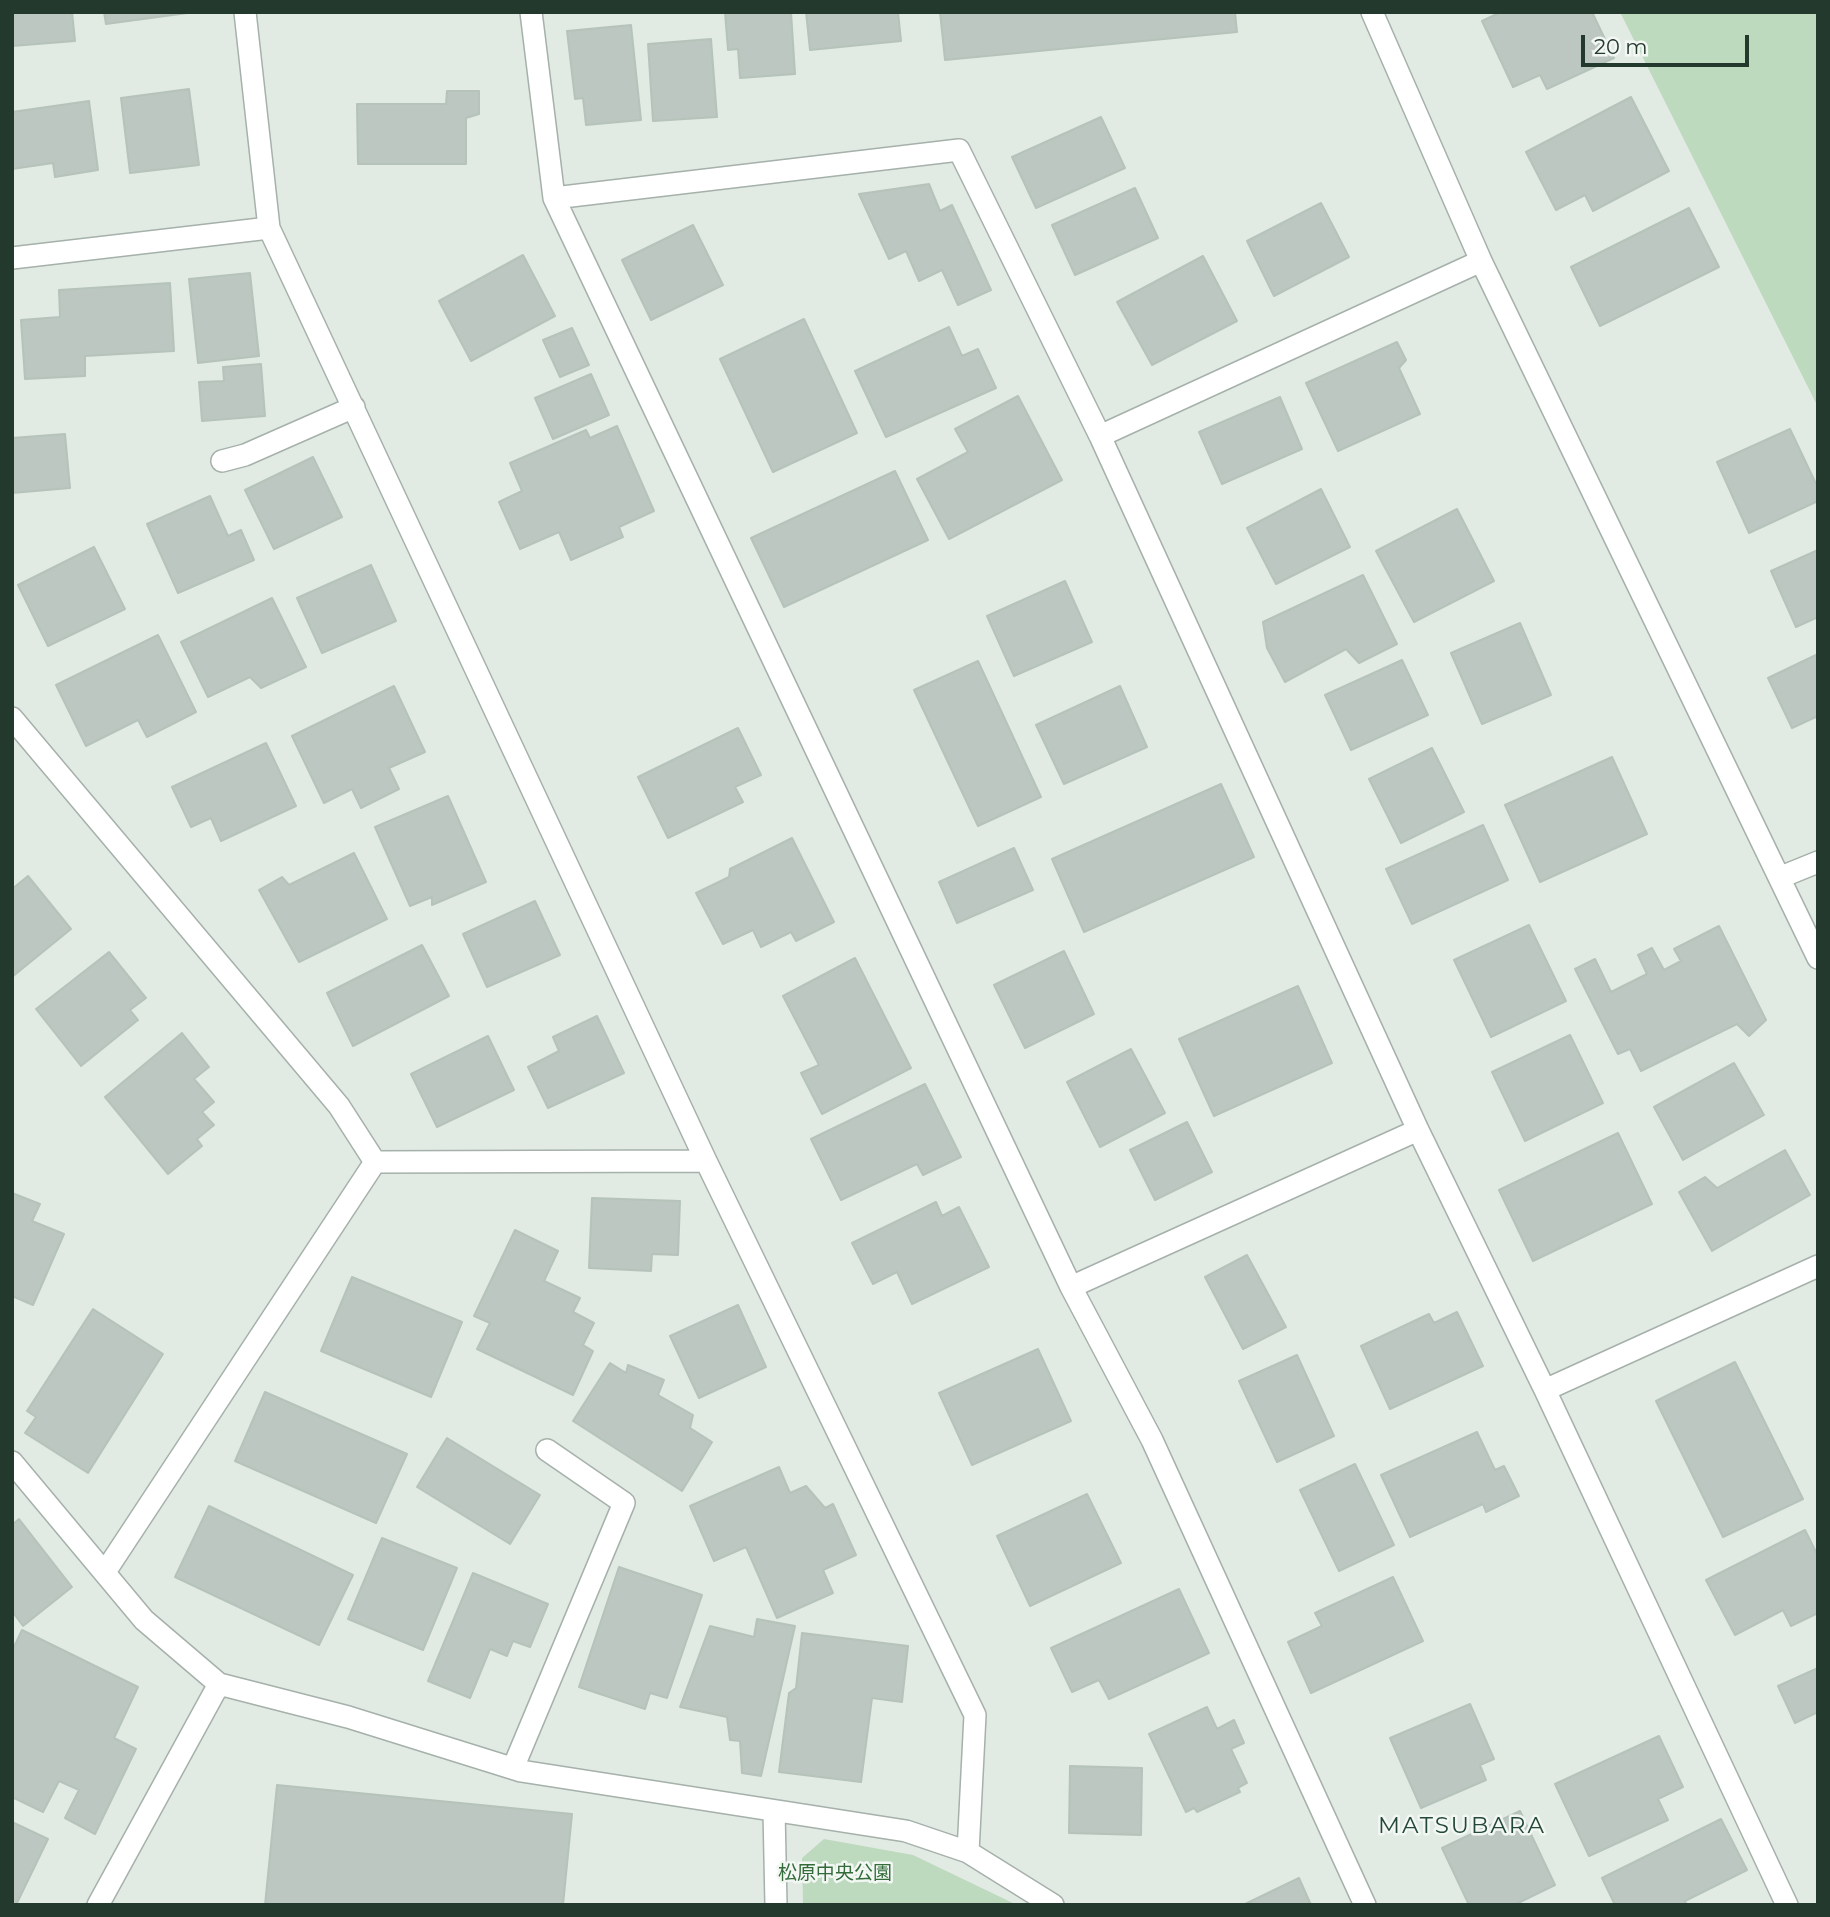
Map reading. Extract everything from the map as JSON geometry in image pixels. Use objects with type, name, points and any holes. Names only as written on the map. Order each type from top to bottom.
[{"type":"street","points":[[245,12],[270,228],[706,1161],[975,1715],[968,1852]]},
{"type":"street","points":[[531,12],[554,198],[1071,1287],[1152,1440],[1365,1905]]},
{"type":"street","points":[[1372,12],[1482,261],[1818,958]]},
{"type":"street","points":[[554,198],[959,150],[1100,436],[1418,1130],[1545,1390],[1787,1905]]},
{"type":"street","points":[[12,258],[270,228]]},
{"type":"street","points":[[1100,436],[1482,261]]},
{"type":"street","points":[[222,461],[245,455],[354,407]]},
{"type":"street","points":[[12,718],[340,1106],[375,1162]]},
{"type":"street","points":[[1781,877],[1818,862]]},
{"type":"street","points":[[1071,1287],[1418,1130]]},
{"type":"street","points":[[375,1162],[706,1161]]},
{"type":"street","points":[[104,1572],[375,1162]]},
{"type":"street","points":[[1545,1390],[1818,1266]]},
{"type":"street","points":[[513,1768],[624,1503],[547,1450]]},
{"type":"street","points":[[12,1462],[144,1620],[219,1684],[348,1717],[513,1768],[906,1831],[968,1852],[1052,1905]]},
{"type":"street","points":[[98,1905],[219,1684]]},
{"type":"street","points":[[774,1811],[776,1905]]},
{"type":"green space","points":[[1620,12],[1818,12],[1818,407]]},
{"type":"green space","name":"松原中央公園","points":[[824,1839],[913,1855],[1017,1905],[803,1905],[802,1858]]},
{"type":"building","points":[[12,12],[72,12],[75,41],[12,46]]},
{"type":"building","points":[[104,12],[195,12],[106,24]]},
{"type":"building","points":[[725,12],[791,12],[795,74],[740,78],[738,49],[728,50]]},
{"type":"building","points":[[806,12],[898,12],[901,41],[810,50]]},
{"type":"building","points":[[940,12],[1235,12],[1237,32],[945,60]]},
{"type":"building","points":[[1501,12],[1592,12],[1614,58],[1547,89],[1540,75],[1513,87],[1482,21]]},
{"type":"building","points":[[631,25],[641,120],[586,125],[583,98],[575,99],[567,31]]},
{"type":"building","points":[[711,39],[717,117],[653,121],[648,44]]},
{"type":"building","points":[[189,89],[199,165],[130,173],[121,98]]},
{"type":"building","points":[[447,91],[479,91],[479,114],[466,118],[466,164],[358,164],[357,104],[446,104]]},
{"type":"building","points":[[1631,97],[1669,171],[1593,211],[1585,195],[1556,210],[1526,152]]},
{"type":"building","points":[[89,101],[98,170],[55,177],[53,163],[12,169],[12,112]]},
{"type":"building","points":[[1101,117],[1125,168],[1036,208],[1012,157]]},
{"type":"building","points":[[929,184],[940,211],[952,205],[991,290],[958,305],[942,270],[919,281],[906,251],[889,259],[859,194]]},
{"type":"building","points":[[1135,188],[1158,238],[1075,275],[1052,225]]},
{"type":"building","points":[[1321,203],[1349,257],[1274,296],[1247,241]]},
{"type":"building","points":[[1689,208],[1719,267],[1600,326],[1571,267]]},
{"type":"building","points":[[693,225],[723,285],[651,320],[622,260]]},
{"type":"building","points":[[523,255],[555,316],[471,361],[439,301]]},
{"type":"building","points":[[1203,256],[1237,321],[1152,365],[1117,302]]},
{"type":"building","points":[[250,273],[259,356],[198,363],[189,279]]},
{"type":"building","points":[[170,283],[174,351],[85,356],[85,376],[25,379],[21,320],[60,317],[59,290]]},
{"type":"building","points":[[804,319],[857,433],[773,472],[720,359]]},
{"type":"building","points":[[949,327],[962,356],[978,349],[996,388],[886,437],[855,371]]},
{"type":"building","points":[[572,328],[589,365],[560,377],[543,340]]},
{"type":"building","points":[[1397,342],[1406,360],[1399,368],[1420,414],[1338,451],[1306,383]]},
{"type":"building","points":[[261,364],[265,416],[202,421],[199,382],[224,381],[223,367]]},
{"type":"building","points":[[591,374],[609,415],[553,439],[535,398]]},
{"type":"building","points":[[1018,396],[1062,480],[949,539],[917,479],[968,452],[955,429]]},
{"type":"building","points":[[1280,397],[1302,449],[1222,484],[1199,432]]},
{"type":"building","points":[[617,426],[654,511],[619,527],[623,537],[571,560],[559,532],[520,549],[499,502],[522,491],[510,463],[586,430],[590,438]]},
{"type":"building","points":[[1790,429],[1818,488],[1818,501],[1749,533],[1717,462]]},
{"type":"building","points":[[65,434],[70,488],[12,493],[12,438]]},
{"type":"building","points":[[313,457],[342,517],[274,549],[245,490]]},
{"type":"building","points":[[895,471],[928,540],[784,607],[751,538]]},
{"type":"building","points":[[1321,489],[1350,547],[1276,584],[1247,528]]},
{"type":"building","points":[[210,496],[228,536],[241,530],[254,560],[178,593],[147,524]]},
{"type":"building","points":[[1457,509],[1494,581],[1414,622],[1376,551]]},
{"type":"building","points":[[94,547],[125,609],[48,646],[18,585]]},
{"type":"building","points":[[1818,550],[1818,617],[1796,627],[1771,571]]},
{"type":"building","points":[[371,565],[396,621],[322,653],[297,598]]},
{"type":"building","points":[[1363,575],[1397,644],[1359,663],[1346,649],[1285,682],[1267,648],[1263,622]]},
{"type":"building","points":[[1065,581],[1092,642],[1014,676],[987,616]]},
{"type":"building","points":[[272,598],[306,667],[261,688],[250,677],[208,697],[181,642]]},
{"type":"building","points":[[1520,623],[1551,695],[1482,724],[1451,653]]},
{"type":"building","points":[[158,635],[196,712],[147,737],[138,720],[86,746],[56,685]]},
{"type":"building","points":[[1818,654],[1818,716],[1792,728],[1768,678]]},
{"type":"building","points":[[1402,660],[1428,715],[1351,750],[1325,695]]},
{"type":"building","points":[[978,661],[1041,797],[978,826],[914,690]]},
{"type":"building","points":[[394,686],[425,752],[389,768],[399,789],[361,808],[352,789],[324,803],[292,736]]},
{"type":"building","points":[[1120,686],[1147,747],[1064,784],[1036,725]]},
{"type":"building","points":[[738,728],[761,775],[735,787],[743,802],[668,838],[638,777]]},
{"type":"building","points":[[266,743],[296,806],[221,841],[211,818],[191,827],[172,787]]},
{"type":"building","points":[[1432,748],[1464,812],[1401,843],[1369,779]]},
{"type":"building","points":[[1612,757],[1647,834],[1540,882],[1505,805]]},
{"type":"building","points":[[1221,784],[1254,857],[1084,932],[1052,859]]},
{"type":"building","points":[[448,796],[486,882],[432,905],[432,897],[410,906],[375,827]]},
{"type":"building","points":[[1483,825],[1508,880],[1412,924],[1386,869]]},
{"type":"building","points":[[792,838],[834,922],[796,941],[791,932],[761,947],[753,930],[723,944],[696,893],[729,877],[730,869]]},
{"type":"building","points":[[1014,848],[1033,890],[957,923],[939,882]]},
{"type":"building","points":[[354,853],[387,919],[299,962],[259,890],[282,877],[289,885]]},
{"type":"building","points":[[28,876],[71,929],[12,977],[12,889]]},
{"type":"building","points":[[535,901],[560,955],[487,987],[463,934]]},
{"type":"building","points":[[1529,925],[1566,1001],[1491,1037],[1454,960]]},
{"type":"building","points":[[1719,926],[1766,1020],[1749,1036],[1737,1024],[1641,1071],[1630,1049],[1618,1054],[1575,969],[1595,959],[1611,992],[1647,974],[1638,955],[1652,948],[1664,970],[1681,961],[1674,949]]},
{"type":"building","points":[[422,945],[449,996],[353,1046],[327,993]]},
{"type":"building","points":[[1064,951],[1094,1014],[1025,1048],[994,985]]},
{"type":"building","points":[[109,952],[146,998],[130,1010],[138,1020],[81,1066],[36,1009]]},
{"type":"building","points":[[855,958],[911,1068],[822,1114],[801,1073],[819,1065],[783,996]]},
{"type":"building","points":[[1298,986],[1332,1063],[1214,1116],[1179,1039]]},
{"type":"building","points":[[597,1016],[624,1073],[548,1108],[528,1067],[559,1051],[553,1037]]},
{"type":"building","points":[[182,1033],[209,1067],[194,1079],[214,1102],[202,1112],[214,1125],[197,1139],[202,1146],[168,1174],[105,1097]]},
{"type":"building","points":[[1570,1035],[1603,1103],[1525,1141],[1492,1072]]},
{"type":"building","points":[[488,1036],[514,1090],[437,1127],[411,1074]]},
{"type":"building","points":[[1131,1049],[1165,1113],[1100,1147],[1067,1082]]},
{"type":"building","points":[[1734,1063],[1764,1115],[1683,1160],[1654,1107]]},
{"type":"building","points":[[925,1084],[961,1157],[923,1175],[917,1164],[841,1200],[811,1139]]},
{"type":"building","points":[[1187,1122],[1212,1172],[1155,1200],[1130,1150]]},
{"type":"building","points":[[1618,1133],[1652,1204],[1533,1261],[1499,1190]]},
{"type":"building","points":[[1785,1150],[1810,1195],[1712,1251],[1679,1192],[1705,1177],[1717,1188]]},
{"type":"building","points":[[12,1193],[40,1204],[32,1221],[64,1234],[33,1305],[12,1296]]},
{"type":"building","points":[[592,1198],[680,1201],[678,1255],[652,1254],[651,1271],[589,1268]]},
{"type":"building","points":[[936,1202],[942,1216],[959,1207],[989,1267],[912,1304],[897,1272],[873,1284],[852,1243]]},
{"type":"building","points":[[515,1230],[558,1251],[544,1281],[580,1298],[573,1312],[594,1323],[583,1345],[593,1351],[573,1395],[477,1349],[490,1323],[474,1316]]},
{"type":"building","points":[[1247,1255],[1286,1327],[1243,1349],[1205,1277]]},
{"type":"building","points":[[352,1277],[462,1322],[431,1397],[321,1351]]},
{"type":"building","points":[[738,1305],[766,1367],[699,1398],[670,1336]]},
{"type":"building","points":[[93,1309],[163,1354],[88,1473],[25,1433],[36,1417],[27,1411]]},
{"type":"building","points":[[1457,1312],[1483,1366],[1390,1409],[1361,1346],[1429,1314],[1434,1323]]},
{"type":"building","points":[[1038,1349],[1071,1421],[972,1465],[939,1393]]},
{"type":"building","points":[[1297,1355],[1334,1436],[1277,1462],[1239,1381]]},
{"type":"building","points":[[1735,1362],[1803,1499],[1723,1537],[1656,1401]]},
{"type":"building","points":[[610,1363],[626,1373],[628,1365],[664,1380],[658,1395],[693,1415],[690,1428],[712,1442],[682,1491],[573,1421]]},
{"type":"building","points":[[265,1392],[407,1454],[376,1523],[235,1461]]},
{"type":"building","points":[[1477,1432],[1495,1470],[1504,1466],[1519,1496],[1486,1512],[1483,1504],[1410,1537],[1381,1475]]},
{"type":"building","points":[[447,1438],[540,1495],[510,1544],[417,1487]]},
{"type":"building","points":[[1355,1464],[1394,1545],[1339,1571],[1300,1490]]},
{"type":"building","points":[[779,1467],[790,1493],[806,1486],[825,1508],[833,1504],[856,1555],[823,1570],[833,1593],[777,1618],[746,1547],[714,1561],[690,1506]]},
{"type":"building","points":[[1087,1494],[1121,1563],[1030,1606],[997,1536]]},
{"type":"building","points":[[209,1506],[353,1575],[319,1645],[175,1577]]},
{"type":"building","points":[[19,1519],[72,1587],[23,1626],[12,1611],[12,1525]]},
{"type":"building","points":[[1805,1530],[1818,1556],[1818,1613],[1791,1626],[1783,1610],[1735,1635],[1706,1580]]},
{"type":"building","points":[[382,1538],[457,1568],[423,1650],[348,1619]]},
{"type":"building","points":[[619,1567],[702,1595],[667,1698],[650,1693],[645,1709],[579,1687]]},
{"type":"building","points":[[473,1573],[548,1604],[530,1647],[513,1641],[507,1656],[490,1649],[470,1698],[428,1681]]},
{"type":"building","points":[[1393,1577],[1423,1641],[1311,1693],[1288,1642],[1322,1626],[1315,1613]]},
{"type":"building","points":[[1179,1589],[1209,1653],[1109,1699],[1099,1680],[1072,1692],[1051,1648]]},
{"type":"building","points":[[757,1619],[795,1626],[761,1776],[742,1773],[740,1741],[730,1740],[727,1717],[680,1707],[710,1626],[754,1637]]},
{"type":"building","points":[[22,1630],[138,1687],[114,1738],[136,1749],[95,1834],[65,1818],[79,1790],[59,1781],[43,1812],[12,1797],[12,1651]]},
{"type":"building","points":[[802,1633],[908,1646],[902,1702],[872,1698],[861,1782],[779,1772],[789,1693],[796,1688]]},
{"type":"building","points":[[1818,1668],[1818,1712],[1795,1723],[1778,1686]]},
{"type":"building","points":[[1470,1704],[1494,1759],[1480,1765],[1486,1780],[1421,1808],[1390,1738]]},
{"type":"building","points":[[1207,1707],[1217,1729],[1234,1720],[1244,1743],[1231,1749],[1247,1783],[1238,1788],[1240,1792],[1197,1812],[1194,1808],[1186,1812],[1149,1734]]},
{"type":"building","points":[[1659,1736],[1683,1787],[1658,1799],[1668,1820],[1589,1856],[1555,1784]]},
{"type":"building","points":[[1070,1766],[1142,1768],[1141,1835],[1069,1833]]},
{"type":"building","points":[[277,1785],[572,1814],[563,1905],[265,1905]]},
{"type":"building","points":[[1520,1811],[1555,1885],[1514,1905],[1469,1905],[1442,1848]]},
{"type":"building","points":[[1721,1819],[1747,1870],[1685,1901],[1687,1905],[1615,1905],[1602,1878]]},
{"type":"building","points":[[12,1822],[48,1839],[16,1905],[12,1905]]},
{"type":"building","points":[[1299,1878],[1311,1905],[1243,1905]]},
{"type":"district","name":"MATSUBARA","points":[[1462,1826]]}]
